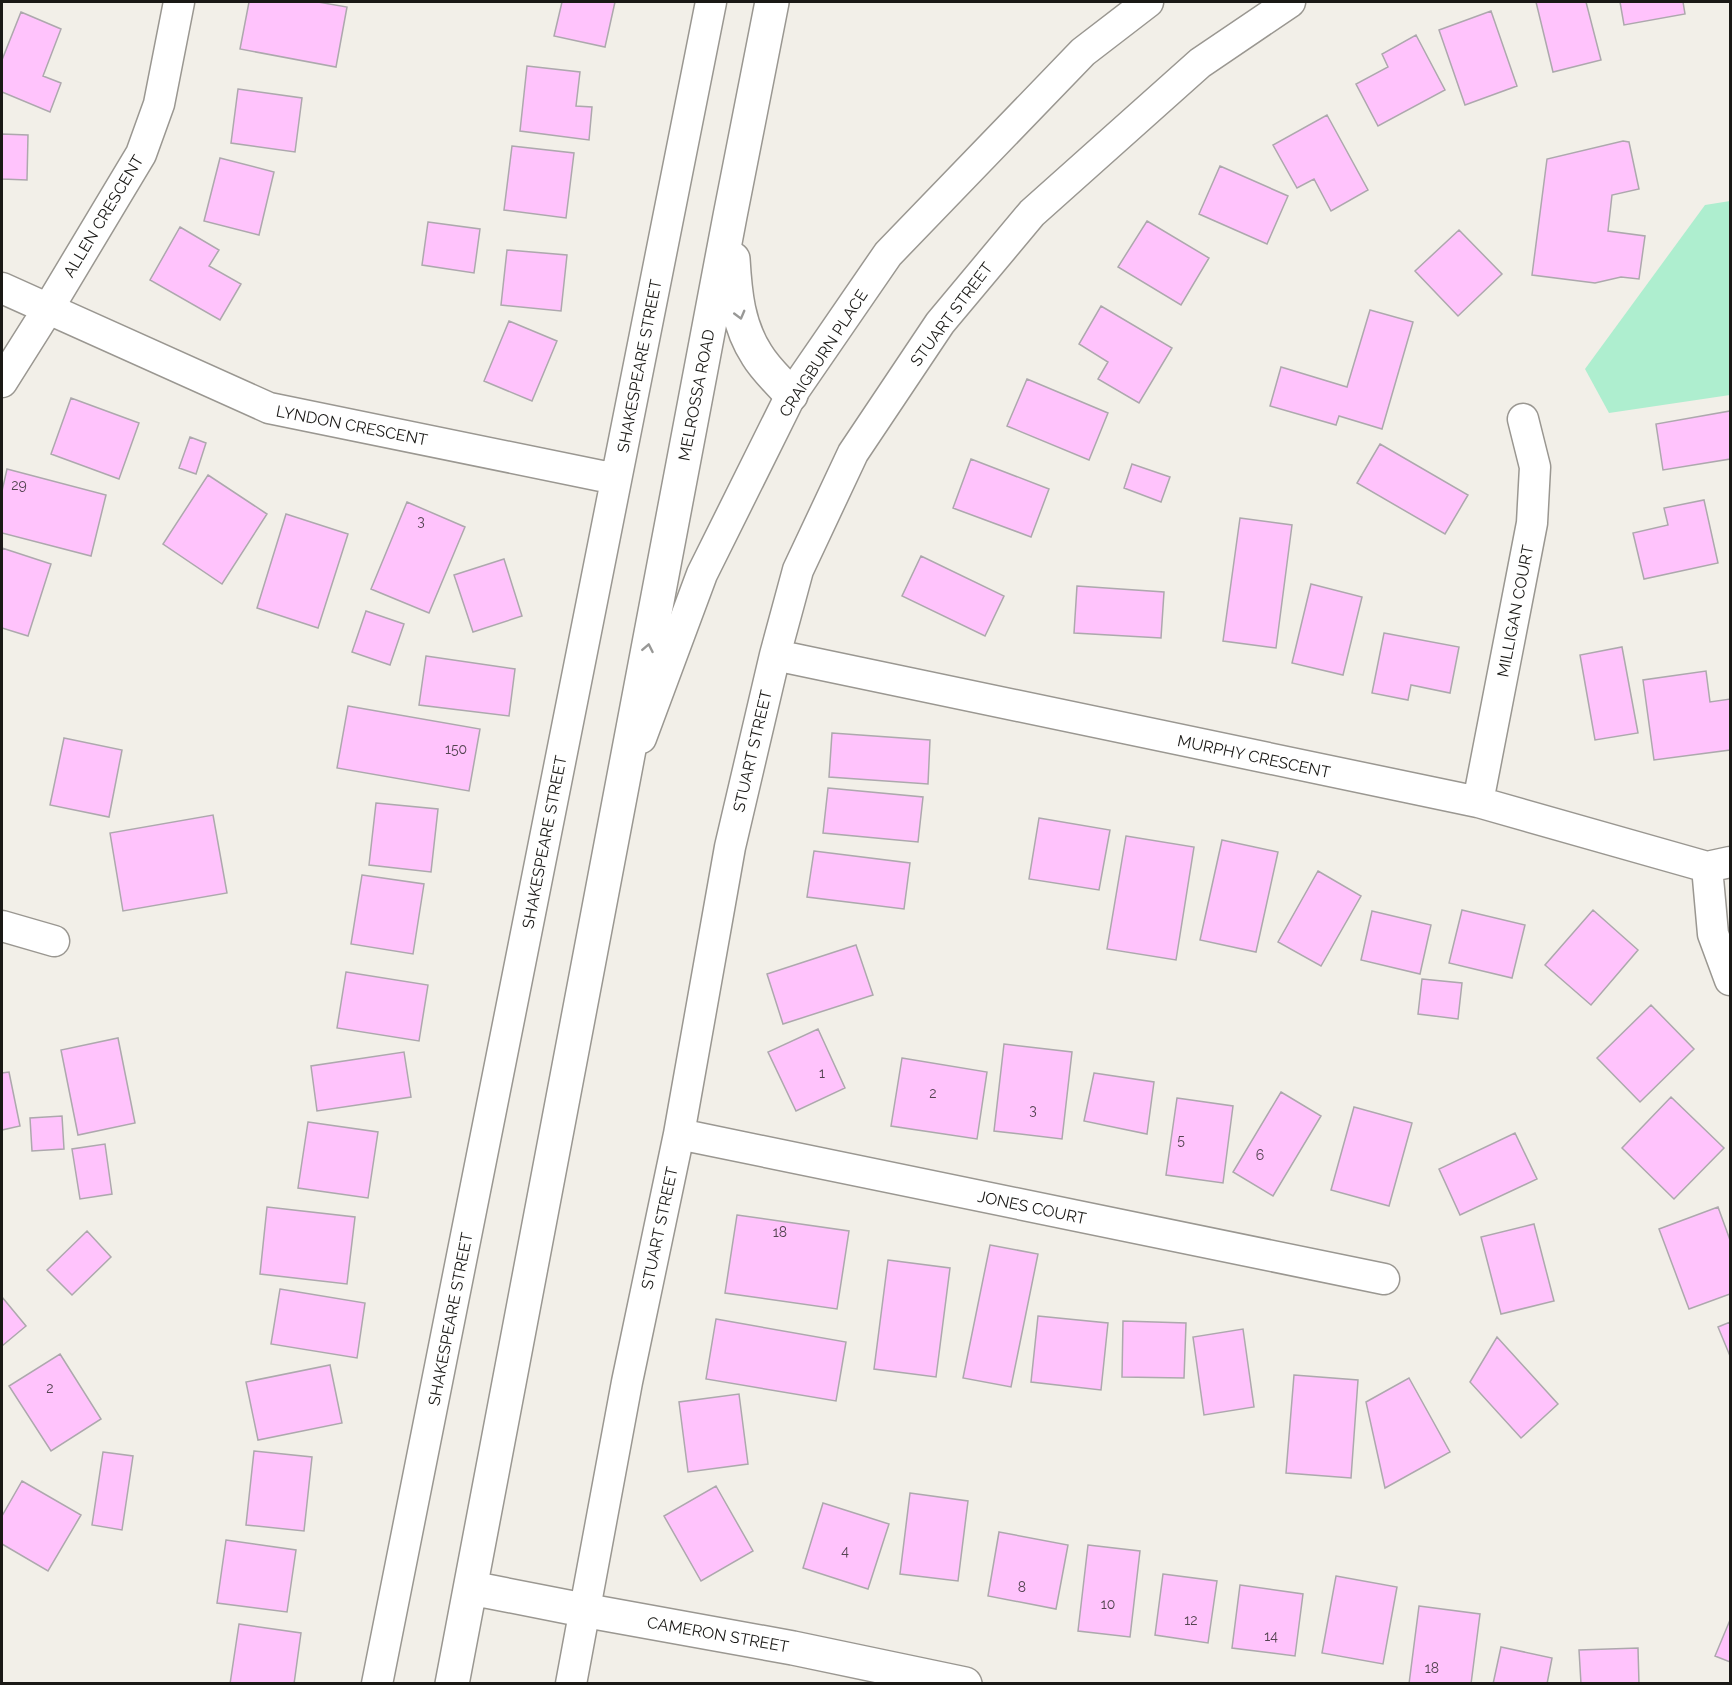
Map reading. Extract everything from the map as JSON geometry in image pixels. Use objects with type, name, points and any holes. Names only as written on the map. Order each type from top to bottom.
[{"type":"street","name":"ALLEN CRESCENT","points":[[2,382],[141,154],[159,104],[178,2]]},
{"type":"street","name":"SHAKESPEARE STREET","points":[[377,1683],[711,2]]},
{"type":"street","name":"MELROSSA ROAD","points":[[622,788],[772,2]]},
{"type":"street","name":"CRAIGBURN PLACE","points":[[622,788],[702,574],[790,396],[888,254],[1083,52],[1148,2]]},
{"type":"street","name":"STUART STREET","points":[[571,1683],[627,1382],[679,1134],[730,847],[775,655],[798,570],[853,453],[940,323],[1032,213],[1200,63],[1290,2]]},
{"type":"street","points":[[730,216],[735,298],[743,327],[757,355],[790,396]]},
{"type":"street","name":"LYNDON CRESCENT","points":[[2,288],[268,408],[616,479]]},
{"type":"street","name":"MILLIGAN COURT","points":[[1478,802],[1532,523],[1535,467],[1523,418]]},
{"type":"street","name":"MURPHY CRESCENT","points":[[775,655],[1478,802],[1719,865]]},
{"type":"street","points":[[452,1683],[622,788]]},
{"type":"street","points":[[1719,865],[1713,934],[1731,980]]},
{"type":"street","points":[[2,926],[54,941]]},
{"type":"street","name":"JONES COURT","points":[[679,1134],[1384,1279]]},
{"type":"street","name":"CAMERON STREET","points":[[471,1588],[793,1648],[965,1683]]},
{"type":"green space","points":[[1730,201],[1730,395],[1609,413],[1585,369],[1705,205]]},
{"type":"building","points":[[249,2],[318,2],[347,7],[336,67],[240,49]]},
{"type":"building","points":[[562,2],[615,2],[605,47],[554,36]]},
{"type":"building","points":[[1536,2],[1586,2],[1601,60],[1553,72]]},
{"type":"building","points":[[1620,2],[1683,2],[1685,14],[1624,25]]},
{"type":"building","points":[[1491,11],[1517,86],[1465,105],[1439,30]]},
{"type":"building","points":[[21,12],[61,29],[43,76],[61,83],[50,112],[2,92],[2,60]]},
{"type":"building","points":[[1416,35],[1445,90],[1378,126],[1356,84],[1388,67],[1382,54]]},
{"type":"building","points":[[527,66],[580,72],[576,106],[592,107],[589,140],[520,131]]},
{"type":"building","points":[[238,89],[302,98],[295,152],[231,143]]},
{"type":"building","points":[[1327,115],[1368,190],[1331,211],[1314,179],[1297,188],[1273,145]]},
{"type":"building","points":[[2,134],[28,135],[27,180],[2,179]]},
{"type":"building","points":[[1623,141],[1629,142],[1639,189],[1612,195],[1608,231],[1645,236],[1639,279],[1621,277],[1595,283],[1532,275],[1547,159]]},
{"type":"building","points":[[512,146],[574,153],[566,218],[504,210]]},
{"type":"building","points":[[220,158],[274,172],[259,235],[204,221]]},
{"type":"building","points":[[1220,166],[1288,196],[1267,244],[1199,214]]},
{"type":"building","points":[[1147,221],[1209,258],[1181,305],[1118,267]]},
{"type":"building","points":[[428,222],[480,229],[474,273],[422,265]]},
{"type":"building","points":[[180,227],[219,250],[209,266],[241,284],[220,320],[150,280]]},
{"type":"building","points":[[1459,230],[1502,274],[1458,316],[1415,271]]},
{"type":"building","points":[[507,250],[567,255],[561,311],[501,305]]},
{"type":"building","points":[[1101,306],[1172,348],[1139,403],[1098,379],[1108,362],[1079,344]]},
{"type":"building","points":[[1370,310],[1413,322],[1382,429],[1339,416],[1336,425],[1270,406],[1281,367],[1347,387]]},
{"type":"building","points":[[509,321],[557,341],[532,401],[484,381]]},
{"type":"building","points":[[1027,379],[1108,413],[1089,460],[1007,426]]},
{"type":"building","points":[[71,398],[139,423],[119,479],[51,454]]},
{"type":"building","points":[[1730,411],[1730,459],[1663,470],[1656,424]]},
{"type":"building","points":[[190,437],[206,443],[196,474],[179,468]]},
{"type":"building","points":[[1380,444],[1468,495],[1445,534],[1357,483]]},
{"type":"building","points":[[971,459],[1049,489],[1031,537],[953,508]]},
{"type":"building","points":[[1132,464],[1170,477],[1161,502],[1124,488]]},
{"type":"building","points":[[7,469],[106,495],[91,556],[2,533],[2,491]]},
{"type":"building","points":[[208,475],[267,514],[222,584],[163,544]]},
{"type":"building","points":[[1704,500],[1718,563],[1644,579],[1633,533],[1668,525],[1664,508]]},
{"type":"building","points":[[407,502],[465,527],[429,613],[371,589]]},
{"type":"building","points":[[286,514],[348,534],[318,628],[257,608]]},
{"type":"building","points":[[1240,518],[1292,525],[1276,648],[1223,641]]},
{"type":"building","points":[[2,548],[51,564],[28,636],[2,628]]},
{"type":"building","points":[[921,556],[1004,596],[985,636],[902,596]]},
{"type":"building","points":[[504,559],[522,616],[473,632],[454,575]]},
{"type":"building","points":[[1311,584],[1362,597],[1343,675],[1292,663]]},
{"type":"building","points":[[1077,586],[1164,592],[1161,638],[1074,633]]},
{"type":"building","points":[[366,611],[404,624],[390,665],[352,652]]},
{"type":"building","points":[[1384,633],[1459,647],[1450,693],[1411,685],[1408,700],[1372,693]]},
{"type":"building","points":[[1622,647],[1638,733],[1595,740],[1580,655]]},
{"type":"building","points":[[426,656],[515,669],[509,716],[419,705]]},
{"type":"building","points":[[1706,671],[1710,702],[1730,699],[1730,750],[1654,760],[1643,680]]},
{"type":"building","points":[[348,706],[480,729],[469,791],[337,768]]},
{"type":"building","points":[[832,733],[930,740],[928,784],[829,777]]},
{"type":"building","points":[[64,738],[122,750],[109,817],[50,805]]},
{"type":"building","points":[[828,788],[923,797],[918,842],[823,833]]},
{"type":"building","points":[[376,803],[438,809],[431,872],[369,865]]},
{"type":"building","points":[[213,815],[227,893],[123,911],[110,833]]},
{"type":"building","points":[[1039,818],[1110,830],[1099,890],[1029,879]]},
{"type":"building","points":[[1126,836],[1194,847],[1176,960],[1107,949]]},
{"type":"building","points":[[1222,840],[1278,852],[1256,952],[1200,940]]},
{"type":"building","points":[[814,851],[910,863],[904,909],[807,897]]},
{"type":"building","points":[[1318,871],[1361,896],[1321,966],[1278,942]]},
{"type":"building","points":[[362,875],[424,884],[413,954],[351,944]]},
{"type":"building","points":[[1462,910],[1525,925],[1512,978],[1449,963]]},
{"type":"building","points":[[1593,910],[1638,950],[1591,1005],[1545,965]]},
{"type":"building","points":[[1372,911],[1431,925],[1420,974],[1361,960]]},
{"type":"building","points":[[856,945],[873,995],[783,1024],[767,974]]},
{"type":"building","points":[[346,972],[428,985],[419,1041],[337,1028]]},
{"type":"building","points":[[1422,979],[1462,983],[1458,1019],[1418,1014]]},
{"type":"building","points":[[1651,1005],[1694,1049],[1640,1102],[1597,1058]]},
{"type":"building","points":[[818,1029],[845,1088],[796,1111],[768,1052]]},
{"type":"building","points":[[118,1038],[135,1123],[78,1135],[61,1050]]},
{"type":"building","points":[[1004,1044],[1072,1052],[1062,1139],[994,1131]]},
{"type":"building","points":[[404,1052],[411,1097],[317,1111],[311,1066]]},
{"type":"building","points":[[902,1058],[987,1072],[977,1139],[891,1126]]},
{"type":"building","points":[[9,1072],[20,1126],[2,1130],[2,1073]]},
{"type":"building","points":[[1094,1073],[1154,1082],[1147,1134],[1084,1121]]},
{"type":"building","points":[[1281,1092],[1321,1116],[1273,1196],[1233,1172]]},
{"type":"building","points":[[1671,1097],[1724,1148],[1674,1199],[1622,1148]]},
{"type":"building","points":[[1177,1098],[1233,1106],[1223,1183],[1166,1175]]},
{"type":"building","points":[[1354,1107],[1412,1123],[1389,1206],[1331,1190]]},
{"type":"building","points":[[62,1116],[64,1149],[32,1151],[30,1118]]},
{"type":"building","points":[[308,1122],[378,1132],[368,1198],[298,1188]]},
{"type":"building","points":[[1515,1133],[1537,1179],[1460,1215],[1439,1169]]},
{"type":"building","points":[[105,1144],[112,1194],[80,1199],[72,1149]]},
{"type":"building","points":[[267,1207],[355,1217],[347,1284],[260,1274]]},
{"type":"building","points":[[1718,1207],[1730,1240],[1730,1294],[1689,1309],[1659,1229]]},
{"type":"building","points":[[737,1215],[849,1231],[837,1309],[725,1293]]},
{"type":"building","points":[[1534,1224],[1554,1301],[1501,1314],[1481,1237]]},
{"type":"building","points":[[87,1231],[111,1257],[72,1295],[47,1270]]},
{"type":"building","points":[[990,1245],[1038,1254],[1011,1387],[963,1378]]},
{"type":"building","points":[[888,1260],[950,1268],[936,1377],[874,1369]]},
{"type":"building","points":[[280,1289],[365,1303],[357,1358],[271,1344]]},
{"type":"building","points":[[2,1297],[26,1326],[2,1346]]},
{"type":"building","points":[[1038,1316],[1108,1323],[1101,1390],[1031,1382]]},
{"type":"building","points":[[716,1319],[846,1342],[836,1401],[706,1379]]},
{"type":"building","points":[[1123,1321],[1186,1323],[1184,1378],[1122,1377]]},
{"type":"building","points":[[1730,1322],[1730,1356],[1718,1327]]},
{"type":"building","points":[[1243,1329],[1254,1407],[1204,1415],[1193,1337]]},
{"type":"building","points":[[1497,1337],[1558,1404],[1521,1438],[1470,1382]]},
{"type":"building","points":[[60,1354],[101,1419],[51,1451],[9,1386]]},
{"type":"building","points":[[330,1365],[342,1423],[258,1440],[246,1382]]},
{"type":"building","points":[[1294,1375],[1358,1380],[1351,1478],[1286,1473]]},
{"type":"building","points":[[1409,1378],[1450,1452],[1385,1488],[1366,1402]]},
{"type":"building","points":[[739,1394],[748,1464],[688,1472],[679,1402]]},
{"type":"building","points":[[254,1451],[312,1457],[304,1531],[246,1525]]},
{"type":"building","points":[[103,1452],[133,1456],[122,1530],[92,1525]]},
{"type":"building","points":[[22,1481],[81,1515],[48,1571],[2,1544],[2,1516]]},
{"type":"building","points":[[716,1486],[753,1551],[701,1581],[664,1516]]},
{"type":"building","points":[[910,1493],[968,1501],[958,1581],[900,1574]]},
{"type":"building","points":[[823,1503],[889,1524],[868,1589],[803,1568]]},
{"type":"building","points":[[999,1532],[1068,1545],[1056,1609],[988,1596]]},
{"type":"building","points":[[226,1540],[296,1550],[287,1612],[217,1603]]},
{"type":"building","points":[[1088,1545],[1140,1551],[1130,1637],[1078,1631]]},
{"type":"building","points":[[1163,1574],[1217,1581],[1208,1643],[1155,1635]]},
{"type":"building","points":[[1336,1576],[1397,1587],[1383,1664],[1322,1653]]},
{"type":"building","points":[[1240,1585],[1303,1594],[1295,1656],[1232,1648]]},
{"type":"building","points":[[1419,1606],[1480,1614],[1471,1684],[1409,1684]]},
{"type":"building","points":[[1730,1620],[1730,1662],[1715,1656]]},
{"type":"building","points":[[239,1624],[301,1633],[294,1684],[230,1684]]},
{"type":"building","points":[[1501,1647],[1552,1658],[1547,1684],[1493,1684]]},
{"type":"building","points":[[1638,1648],[1639,1684],[1581,1684],[1579,1650]]}]
